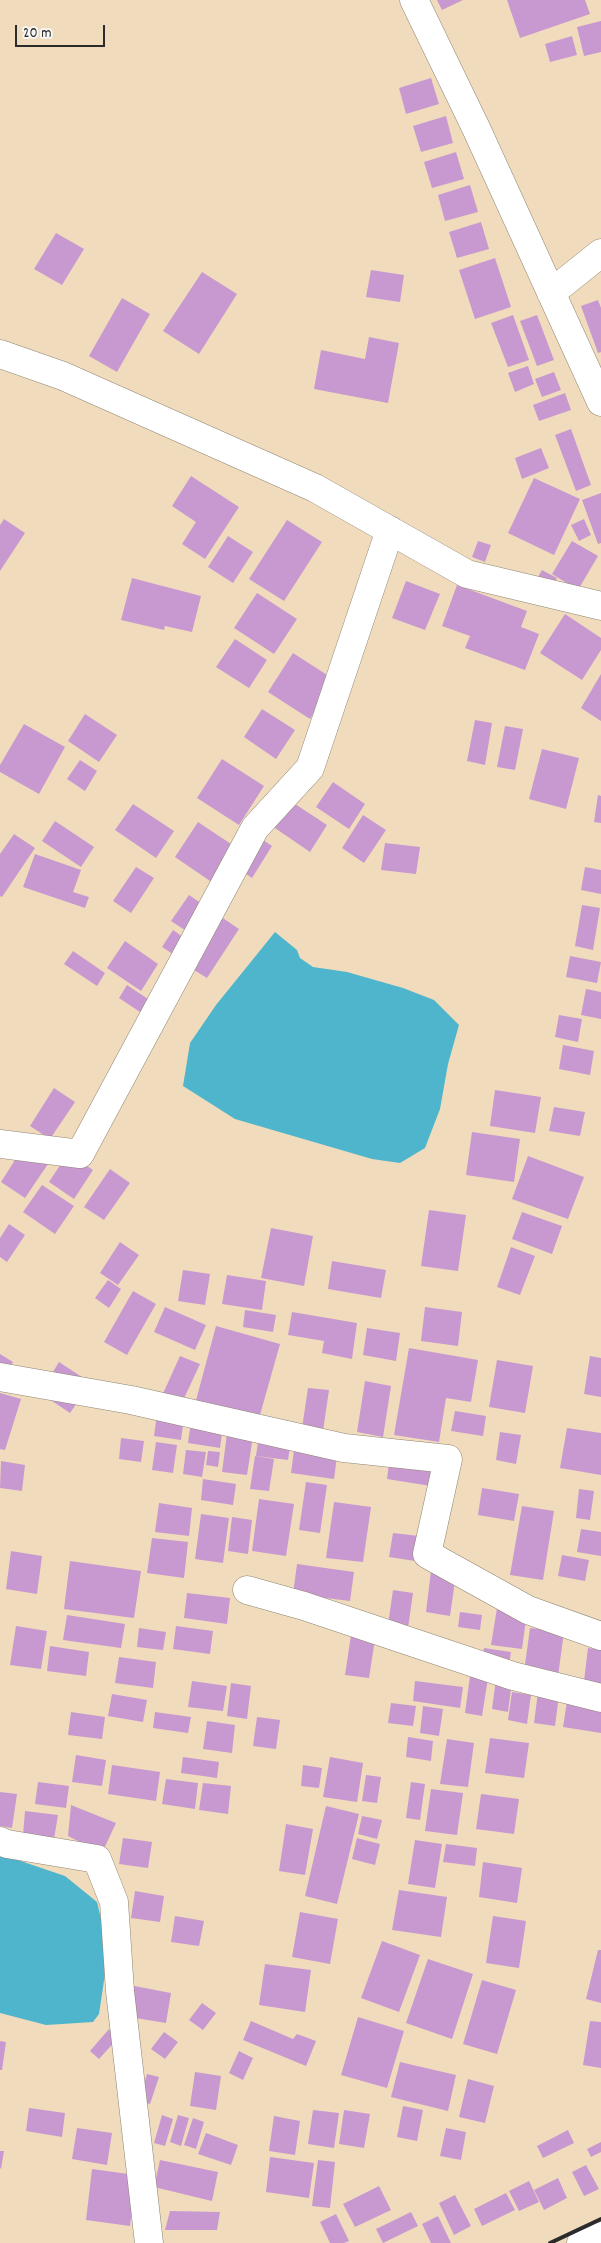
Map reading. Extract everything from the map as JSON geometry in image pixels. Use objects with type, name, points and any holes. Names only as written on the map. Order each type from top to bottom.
[{"type":"street","points":[[414,0],[601,402]]},
{"type":"street","points":[[551,292],[601,253]]},
{"type":"street","points":[[0,354],[62,376],[315,488],[467,574],[601,606]]},
{"type":"street","points":[[0,1144],[80,1154],[255,828],[310,768],[390,530]]},
{"type":"street","points":[[0,1377],[131,1400],[344,1448],[448,1458],[427,1554],[528,1610],[601,1636]]},
{"type":"street","points":[[247,1590],[304,1606],[513,1676],[601,1698]]},
{"type":"street","points":[[0,1841],[7,1844],[97,1859],[114,1902],[120,1991],[149,2243]]},
{"type":"street","points":[[581,2243],[601,2236]]},
{"type":"water","points":[[275,932],[297,950],[300,958],[313,967],[347,972],[403,988],[434,1000],[459,1025],[448,1064],[440,1109],[425,1148],[400,1163],[372,1159],[235,1119],[183,1086],[190,1043],[216,1005]]},
{"type":"water","points":[[0,1854],[65,1876],[97,1902],[102,1923],[105,1974],[99,2014],[93,2022],[46,2025],[0,2013]]},
{"type":"building","points":[[437,0],[463,0],[442,10]]},
{"type":"building","points":[[507,0],[585,0],[590,14],[520,38]]},
{"type":"building","points":[[601,21],[601,52],[584,56],[577,27]]},
{"type":"building","points":[[572,36],[577,55],[550,62],[545,44]]},
{"type":"building","points":[[431,78],[439,104],[406,114],[399,88]]},
{"type":"building","points":[[446,116],[453,143],[421,152],[413,126]]},
{"type":"building","points":[[456,152],[464,179],[432,188],[424,162]]},
{"type":"building","points":[[470,185],[478,212],[445,221],[438,195]]},
{"type":"building","points":[[481,222],[489,249],[457,258],[449,232]]},
{"type":"building","points":[[56,233],[84,249],[62,285],[34,269]]},
{"type":"building","points":[[495,258],[511,307],[475,319],[459,270]]},
{"type":"building","points":[[371,270],[404,275],[400,302],[366,297]]},
{"type":"building","points":[[202,272],[237,294],[199,354],[163,331]]},
{"type":"building","points":[[122,298],[150,314],[117,372],[89,356]]},
{"type":"building","points":[[598,300],[601,308],[601,352],[598,353],[581,306]]},
{"type":"building","points":[[513,315],[529,360],[508,367],[491,323]]},
{"type":"building","points":[[537,315],[554,360],[537,366],[520,321]]},
{"type":"building","points":[[369,337],[399,343],[388,403],[314,389],[321,350],[365,359]]},
{"type":"building","points":[[528,366],[534,384],[515,392],[508,373]]},
{"type":"building","points":[[554,372],[561,390],[542,397],[535,379]]},
{"type":"building","points":[[565,393],[571,410],[539,421],[533,405]]},
{"type":"building","points":[[571,429],[591,485],[576,491],[555,435]]},
{"type":"building","points":[[541,448],[549,468],[522,479],[515,458]]},
{"type":"building","points":[[191,476],[239,507],[205,559],[182,544],[196,522],[172,506]]},
{"type":"building","points":[[534,478],[580,499],[554,555],[508,533]]},
{"type":"building","points":[[601,493],[601,543],[598,544],[582,500]]},
{"type":"building","points":[[4,519],[25,533],[0,571],[0,525]]},
{"type":"building","points":[[584,519],[591,535],[579,541],[571,525]]},
{"type":"building","points":[[287,520],[322,542],[284,601],[249,579]]},
{"type":"building","points":[[228,536],[253,552],[233,583],[208,567]]},
{"type":"building","points":[[478,541],[491,545],[485,562],[472,557]]},
{"type":"building","points":[[572,541],[598,556],[578,590],[552,574]]},
{"type":"building","points":[[542,570],[557,578],[550,590],[535,582]]},
{"type":"building","points":[[132,578],[201,596],[192,632],[165,626],[164,630],[121,620]]},
{"type":"building","points":[[406,581],[440,594],[425,630],[392,618]]},
{"type":"building","points":[[457,585],[527,611],[521,627],[539,634],[525,670],[465,648],[470,636],[442,626]]},
{"type":"building","points":[[257,593],[297,619],[274,654],[234,628]]},
{"type":"building","points":[[565,614],[601,638],[601,650],[582,680],[540,653]]},
{"type":"building","points":[[235,639],[267,660],[249,688],[216,667]]},
{"type":"building","points":[[293,653],[335,680],[310,719],[268,692]]},
{"type":"building","points":[[601,674],[601,721],[581,708]]},
{"type":"building","points":[[262,709],[295,730],[276,759],[244,737]]},
{"type":"building","points":[[85,714],[117,735],[99,762],[68,741]]},
{"type":"building","points":[[475,720],[492,723],[485,765],[467,761]]},
{"type":"building","points":[[24,724],[65,747],[39,794],[0,772],[0,765]]},
{"type":"building","points":[[505,726],[523,729],[515,770],[497,767]]},
{"type":"building","points":[[542,749],[579,758],[566,809],[529,799]]},
{"type":"building","points":[[222,759],[264,786],[239,825],[197,798]]},
{"type":"building","points":[[80,760],[97,771],[85,791],[67,779]]},
{"type":"building","points":[[333,782],[365,804],[349,829],[316,807]]},
{"type":"building","points":[[598,795],[601,796],[601,823],[594,822]]},
{"type":"building","points":[[289,800],[327,825],[310,852],[272,826]]},
{"type":"building","points":[[133,804],[174,831],[156,858],[115,830]]},
{"type":"building","points":[[363,815],[386,830],[364,863],[342,848]]},
{"type":"building","points":[[55,821],[94,847],[81,867],[42,841]]},
{"type":"building","points":[[198,822],[237,848],[213,883],[175,857]]},
{"type":"building","points":[[14,834],[35,848],[2,897],[0,896],[0,854]]},
{"type":"building","points":[[254,834],[272,846],[252,878],[233,865]]},
{"type":"building","points":[[385,843],[420,847],[416,874],[381,870]]},
{"type":"building","points":[[35,854],[81,870],[73,892],[89,897],[85,908],[23,887]]},
{"type":"building","points":[[136,867],[154,878],[131,913],[113,901]]},
{"type":"building","points":[[585,867],[601,870],[601,894],[581,890]]},
{"type":"building","points":[[189,895],[239,929],[207,978],[184,964],[200,940],[171,921]]},
{"type":"building","points":[[582,905],[600,908],[593,950],[575,946]]},
{"type":"building","points":[[173,930],[190,942],[179,958],[162,947]]},
{"type":"building","points":[[125,941],[158,964],[141,991],[107,968]]},
{"type":"building","points":[[73,951],[105,973],[97,986],[64,964]]},
{"type":"building","points":[[570,956],[601,962],[597,983],[566,977]]},
{"type":"building","points":[[127,985],[160,1007],[152,1020],[119,998]]},
{"type":"building","points":[[586,989],[601,992],[601,1019],[581,1015]]},
{"type":"building","points":[[559,1015],[582,1019],[578,1042],[555,1037]]},
{"type":"building","points":[[563,1045],[594,1051],[590,1075],[559,1069]]},
{"type":"building","points":[[54,1088],[75,1102],[50,1139],[30,1126]]},
{"type":"building","points":[[495,1090],[541,1097],[535,1133],[490,1126]]},
{"type":"building","points":[[554,1107],[585,1112],[580,1136],[549,1131]]},
{"type":"building","points":[[472,1132],[520,1139],[514,1182],[466,1175]]},
{"type":"building","points":[[27,1141],[52,1158],[25,1198],[1,1182]]},
{"type":"building","points":[[68,1153],[93,1170],[74,1199],[49,1182]]},
{"type":"building","points":[[528,1156],[584,1177],[568,1219],[512,1199]]},
{"type":"building","points":[[110,1169],[130,1183],[104,1220],[84,1207]]},
{"type":"building","points":[[42,1185],[74,1206],[55,1234],[23,1212]]},
{"type":"building","points":[[429,1210],[466,1215],[458,1271],[421,1266]]},
{"type":"building","points":[[522,1212],[562,1226],[552,1254],[512,1239]]},
{"type":"building","points":[[9,1224],[25,1235],[7,1262],[0,1257],[0,1238]]},
{"type":"building","points":[[271,1228],[313,1236],[304,1286],[261,1278]]},
{"type":"building","points":[[120,1242],[139,1255],[118,1285],[100,1273]]},
{"type":"building","points":[[511,1247],[535,1256],[520,1295],[497,1287]]},
{"type":"building","points":[[332,1261],[386,1270],[381,1298],[328,1289]]},
{"type":"building","points":[[183,1270],[210,1274],[205,1305],[178,1301]]},
{"type":"building","points":[[227,1275],[266,1281],[262,1310],[222,1304]]},
{"type":"building","points":[[108,1280],[121,1289],[109,1308],[95,1298]]},
{"type":"building","points":[[133,1291],[156,1304],[127,1355],[104,1342]]},
{"type":"building","points":[[165,1307],[206,1325],[195,1350],[154,1332]]},
{"type":"building","points":[[425,1307],[462,1312],[458,1346],[421,1341]]},
{"type":"building","points":[[245,1310],[276,1315],[273,1332],[243,1327]]},
{"type":"building","points":[[292,1312],[357,1323],[352,1359],[322,1353],[324,1341],[288,1335]]},
{"type":"building","points":[[216,1326],[280,1344],[258,1422],[195,1404]]},
{"type":"building","points":[[367,1328],[400,1333],[396,1361],[363,1355]]},
{"type":"building","points":[[409,1348],[478,1360],[471,1402],[446,1398],[439,1442],[394,1435]]},
{"type":"building","points":[[0,1354],[13,1362],[0,1382]]},
{"type":"building","points":[[180,1356],[200,1364],[180,1407],[161,1398]]},
{"type":"building","points":[[590,1356],[601,1358],[601,1397],[584,1394]]},
{"type":"building","points":[[497,1360],[533,1366],[525,1413],[489,1407]]},
{"type":"building","points":[[59,1362],[91,1383],[70,1413],[40,1393]]},
{"type":"building","points":[[365,1381],[391,1386],[383,1437],[357,1432]]},
{"type":"building","points":[[308,1388],[329,1390],[323,1431],[302,1428]]},
{"type":"building","points":[[0,1393],[21,1399],[5,1450],[0,1449]]},
{"type":"building","points":[[455,1411],[486,1416],[483,1436],[451,1431]]},
{"type":"building","points":[[157,1414],[184,1418],[181,1440],[154,1436]]},
{"type":"building","points":[[191,1421],[223,1426],[220,1448],[188,1443]]},
{"type":"building","points":[[228,1426],[254,1430],[247,1475],[222,1472]]},
{"type":"building","points":[[567,1428],[601,1433],[601,1475],[560,1468]]},
{"type":"building","points":[[500,1432],[521,1435],[516,1464],[496,1460]]},
{"type":"building","points":[[259,1435],[291,1439],[288,1460],[256,1456]]},
{"type":"building","points":[[121,1438],[144,1441],[141,1462],[119,1459]]},
{"type":"building","points":[[156,1442],[177,1445],[173,1473],[152,1470]]},
{"type":"building","points":[[186,1450],[206,1452],[202,1477],[183,1474]]},
{"type":"building","points":[[294,1450],[337,1456],[334,1479],[291,1473]]},
{"type":"building","points":[[208,1451],[220,1452],[218,1467],[206,1465]]},
{"type":"building","points":[[255,1456],[274,1459],[269,1491],[250,1489]]},
{"type":"building","points":[[390,1456],[435,1463],[431,1486],[387,1479]]},
{"type":"building","points":[[1,1461],[25,1465],[22,1491],[0,1488]]},
{"type":"building","points":[[203,1479],[236,1484],[233,1505],[201,1500]]},
{"type":"building","points":[[306,1482],[327,1485],[320,1533],[299,1530]]},
{"type":"building","points":[[482,1488],[519,1494],[514,1521],[478,1515]]},
{"type":"building","points":[[579,1489],[594,1491],[590,1520],[576,1518]]},
{"type":"building","points":[[259,1499],[294,1504],[286,1556],[252,1551]]},
{"type":"building","points":[[334,1502],[371,1507],[363,1562],[326,1558]]},
{"type":"building","points":[[159,1503],[192,1508],[189,1536],[155,1532]]},
{"type":"building","points":[[522,1506],[554,1511],[543,1580],[510,1575]]},
{"type":"building","points":[[201,1514],[229,1518],[223,1563],[195,1559]]},
{"type":"building","points":[[232,1517],[252,1520],[248,1554],[228,1551]]},
{"type":"building","points":[[581,1529],[601,1532],[601,1556],[577,1552]]},
{"type":"building","points":[[393,1533],[419,1536],[415,1561],[389,1557]]},
{"type":"building","points":[[152,1538],[188,1542],[184,1578],[147,1573]]},
{"type":"building","points":[[11,1551],[42,1556],[37,1594],[6,1589]]},
{"type":"building","points":[[562,1555],[589,1560],[585,1581],[558,1576]]},
{"type":"building","points":[[70,1561],[141,1571],[134,1618],[64,1609]]},
{"type":"building","points":[[297,1564],[354,1572],[350,1601],[293,1594]]},
{"type":"building","points":[[431,1571],[456,1574],[450,1616],[426,1612]]},
{"type":"building","points":[[393,1590],[413,1593],[408,1628],[388,1625]]},
{"type":"building","points":[[187,1593],[230,1598],[227,1624],[184,1618]]},
{"type":"building","points":[[497,1608],[527,1612],[522,1649],[491,1645]]},
{"type":"building","points":[[460,1612],[482,1615],[480,1630],[458,1627]]},
{"type":"building","points":[[67,1615],[125,1624],[121,1648],[63,1640]]},
{"type":"building","points":[[16,1626],[47,1631],[41,1669],[10,1665]]},
{"type":"building","points":[[176,1626],[213,1631],[210,1654],[173,1649]]},
{"type":"building","points":[[139,1628],[166,1632],[163,1650],[137,1647]]},
{"type":"building","points":[[530,1628],[564,1632],[558,1676],[524,1672]]},
{"type":"building","points":[[351,1635],[375,1639],[369,1678],[345,1675]]},
{"type":"building","points":[[50,1646],[89,1652],[86,1676],[47,1671]]},
{"type":"building","points":[[484,1648],[511,1652],[509,1665],[482,1661]]},
{"type":"building","points":[[588,1648],[601,1650],[601,1692],[583,1689]]},
{"type":"building","points":[[119,1657],[156,1662],[153,1688],[115,1683]]},
{"type":"building","points":[[471,1669],[489,1672],[482,1716],[465,1713]]},
{"type":"building","points":[[496,1679],[512,1681],[508,1712],[492,1709]]},
{"type":"building","points":[[192,1681],[227,1686],[223,1711],[188,1707]]},
{"type":"building","points":[[415,1681],[463,1687],[460,1708],[413,1701]]},
{"type":"building","points":[[231,1683],[251,1686],[247,1719],[227,1716]]},
{"type":"building","points":[[512,1692],[531,1695],[527,1724],[508,1720]]},
{"type":"building","points":[[538,1692],[559,1695],[555,1726],[534,1723]]},
{"type":"building","points":[[112,1694],[147,1700],[143,1722],[108,1716]]},
{"type":"building","points":[[567,1701],[601,1706],[601,1733],[563,1727]]},
{"type":"building","points":[[391,1703],[416,1706],[413,1726],[388,1723]]},
{"type":"building","points":[[423,1706],[443,1709],[439,1736],[420,1733]]},
{"type":"building","points":[[71,1712],[105,1717],[102,1739],[68,1735]]},
{"type":"building","points":[[155,1712],[191,1717],[188,1733],[153,1728]]},
{"type":"building","points":[[257,1717],[280,1720],[276,1749],[253,1746]]},
{"type":"building","points":[[207,1721],[235,1725],[232,1753],[203,1749]]},
{"type":"building","points":[[408,1737],[433,1741],[431,1761],[406,1757]]},
{"type":"building","points":[[490,1738],[529,1743],[524,1778],[485,1773]]},
{"type":"building","points":[[447,1739],[474,1743],[468,1787],[440,1784]]},
{"type":"building","points":[[76,1755],[106,1760],[102,1786],[72,1782]]},
{"type":"building","points":[[183,1757],[219,1762],[217,1778],[181,1773]]},
{"type":"building","points":[[330,1757],[363,1763],[357,1802],[323,1797]]},
{"type":"building","points":[[112,1765],[160,1772],[156,1801],[108,1794]]},
{"type":"building","points":[[303,1765],[322,1768],[319,1788],[301,1786]]},
{"type":"building","points":[[366,1775],[381,1777],[377,1803],[362,1801]]},
{"type":"building","points":[[166,1779],[198,1783],[195,1809],[162,1804]]},
{"type":"building","points":[[38,1782],[69,1786],[66,1808],[35,1804]]},
{"type":"building","points":[[411,1782],[425,1784],[420,1820],[406,1818]]},
{"type":"building","points":[[203,1783],[231,1786],[228,1814],[199,1810]]},
{"type":"building","points":[[431,1789],[463,1793],[457,1835],[425,1831]]},
{"type":"building","points":[[0,1792],[17,1794],[12,1828],[0,1826]]},
{"type":"building","points":[[481,1794],[519,1799],[514,1834],[476,1829]]},
{"type":"building","points":[[71,1805],[116,1823],[102,1853],[68,1836]]},
{"type":"building","points":[[326,1806],[359,1814],[337,1904],[305,1896]]},
{"type":"building","points":[[25,1811],[58,1815],[54,1839],[23,1835]]},
{"type":"building","points":[[362,1816],[382,1820],[377,1839],[358,1834]]},
{"type":"building","points":[[286,1824],[313,1829],[305,1875],[279,1871]]},
{"type":"building","points":[[123,1838],[152,1842],[148,1868],[119,1864]]},
{"type":"building","points":[[357,1838],[380,1844],[375,1865],[352,1859]]},
{"type":"building","points":[[415,1840],[442,1844],[435,1888],[408,1884]]},
{"type":"building","points":[[446,1844],[477,1848],[475,1866],[443,1862]]},
{"type":"building","points":[[483,1862],[522,1868],[517,1903],[479,1897]]},
{"type":"building","points":[[399,1890],[447,1897],[441,1937],[392,1930]]},
{"type":"building","points":[[135,1891],[164,1896],[160,1922],[131,1918]]},
{"type":"building","points":[[300,1912],[338,1919],[330,1964],[292,1957]]},
{"type":"building","points":[[175,1916],[204,1921],[199,1946],[171,1942]]},
{"type":"building","points":[[493,1916],[526,1921],[519,1968],[486,1963]]},
{"type":"building","points":[[382,1941],[420,1955],[399,2012],[361,1998]]},
{"type":"building","points":[[598,1950],[601,1950],[601,2003],[586,1999]]},
{"type":"building","points":[[428,1959],[473,1974],[452,2039],[406,2023]]},
{"type":"building","points":[[265,1964],[311,1970],[305,2012],[259,2005]]},
{"type":"building","points":[[482,1980],[516,1990],[497,2054],[463,2044]]},
{"type":"building","points":[[129,1985],[171,1993],[166,2023],[123,2016]]},
{"type":"building","points":[[202,2003],[216,2013],[203,2030],[189,2020]]},
{"type":"building","points":[[358,2017],[404,2031],[387,2088],[341,2075]]},
{"type":"building","points":[[251,2021],[293,2039],[297,2034],[316,2041],[306,2066],[243,2040]]},
{"type":"building","points":[[590,2021],[601,2022],[601,2068],[583,2065]]},
{"type":"building","points":[[109,2029],[118,2038],[99,2059],[90,2051]]},
{"type":"building","points":[[164,2032],[178,2042],[165,2059],[151,2049]]},
{"type":"building","points":[[0,2041],[6,2042],[2,2070],[0,2070]]},
{"type":"building","points":[[239,2051],[253,2058],[243,2080],[229,2073]]},
{"type":"building","points":[[400,2062],[456,2075],[448,2111],[391,2097]]},
{"type":"building","points":[[195,2072],[221,2076],[216,2110],[190,2106]]},
{"type":"building","points":[[147,2074],[159,2077],[150,2104],[139,2101]]},
{"type":"building","points":[[468,2079],[494,2086],[485,2123],[459,2117]]},
{"type":"building","points":[[403,2106],[423,2110],[417,2141],[397,2137]]},
{"type":"building","points":[[29,2108],[65,2113],[62,2137],[26,2131]]},
{"type":"building","points":[[313,2110],[339,2113],[334,2148],[308,2144]]},
{"type":"building","points":[[344,2110],[370,2114],[364,2148],[339,2144]]},
{"type":"building","points":[[162,2115],[173,2119],[165,2146],[154,2143]]},
{"type":"building","points":[[178,2115],[189,2118],[181,2146],[170,2142]]},
{"type":"building","points":[[274,2116],[300,2121],[295,2155],[269,2151]]},
{"type":"building","points":[[193,2118],[204,2122],[196,2149],[184,2145]]},
{"type":"building","points":[[77,2128],[112,2133],[107,2165],[72,2159]]},
{"type":"building","points":[[446,2128],[466,2132],[461,2160],[440,2156]]},
{"type":"building","points":[[568,2130],[574,2143],[543,2158],[537,2146]]},
{"type":"building","points":[[206,2133],[238,2145],[231,2165],[198,2154]]},
{"type":"building","points":[[601,2142],[601,2152],[591,2157],[587,2149]]},
{"type":"building","points":[[0,2151],[4,2151],[1,2169],[0,2168]]},
{"type":"building","points":[[270,2157],[314,2163],[309,2198],[266,2192]]},
{"type":"building","points":[[160,2160],[218,2172],[212,2201],[154,2187]]},
{"type":"building","points":[[318,2160],[335,2162],[330,2208],[312,2206]]},
{"type":"building","points":[[586,2165],[599,2189],[584,2196],[572,2172]]},
{"type":"building","points":[[92,2169],[136,2175],[130,2226],[86,2220]]},
{"type":"building","points":[[558,2178],[567,2198],[544,2210],[534,2190]]},
{"type":"building","points":[[529,2181],[539,2202],[519,2211],[509,2191]]},
{"type":"building","points":[[379,2186],[391,2210],[355,2227],[343,2204]]},
{"type":"building","points":[[506,2193],[515,2210],[482,2226],[474,2209]]},
{"type":"building","points":[[455,2195],[471,2226],[454,2235],[439,2203]]},
{"type":"building","points":[[170,2211],[220,2212],[217,2230],[165,2230]]},
{"type":"building","points":[[411,2212],[418,2226],[383,2243],[376,2229]]},
{"type":"building","points":[[336,2214],[349,2241],[344,2243],[330,2243],[320,2222]]},
{"type":"building","points":[[438,2216],[451,2243],[431,2243],[422,2224]]},
{"type":"railway","points":[[550,2243],[601,2219]]}]
